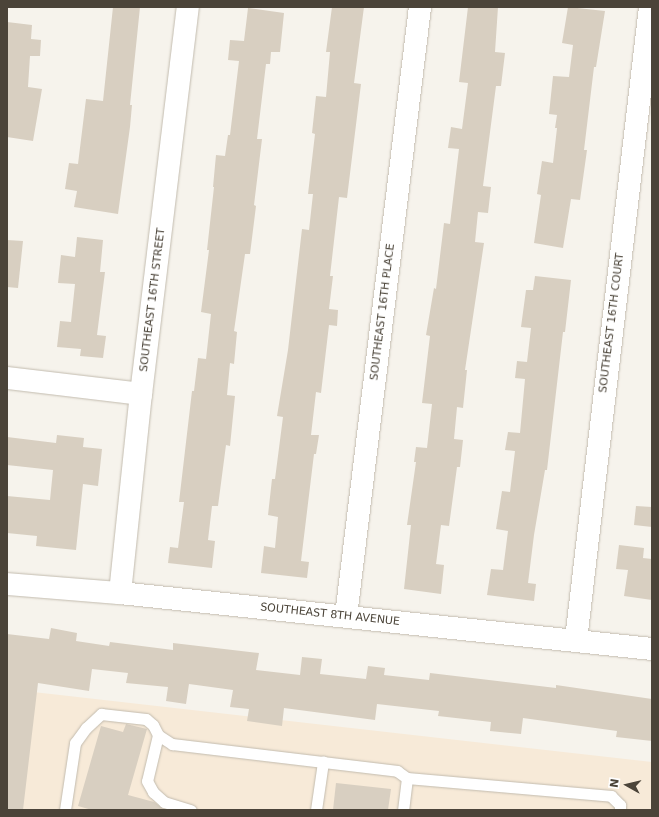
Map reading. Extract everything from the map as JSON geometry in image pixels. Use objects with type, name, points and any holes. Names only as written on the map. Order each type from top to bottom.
[{"type":"street","name":"SOUTHEAST 16TH STREET","points":[[120,593],[141,394],[188,7]]},
{"type":"street","name":"SOUTHEAST 16TH PLACE","points":[[346,616],[420,7]]},
{"type":"street","name":"SOUTHEAST 16TH COURT","points":[[576,640],[650,7]]},
{"type":"street","points":[[7,378],[141,394]]},
{"type":"street","name":"SOUTHEAST 8TH AVENUE","points":[[7,584],[120,593],[652,649]]},
{"type":"lane","points":[[66,810],[75,743],[86,728],[100,714],[146,719],[153,725],[158,735],[172,744],[398,771],[406,778],[611,796],[620,805],[620,810]]},
{"type":"lane","points":[[158,735],[147,781],[153,792],[164,802],[191,810]]},
{"type":"lane","points":[[316,810],[323,762]]},
{"type":"lane","points":[[403,810],[406,778]]},
{"type":"shaded area","points":[[7,689],[652,762],[651,810],[7,810]]},
{"type":"building","points":[[113,7],[140,7],[130,105],[132,105],[130,127],[118,214],[74,207],[77,191],[65,189],[69,163],[78,164],[86,99],[103,101]]},
{"type":"building","points":[[332,7],[364,7],[354,83],[361,84],[347,198],[339,197],[330,276],[333,276],[329,309],[338,310],[337,326],[329,325],[321,393],[316,392],[311,435],[319,435],[316,454],[314,454],[301,561],[309,562],[307,578],[261,573],[264,546],[275,548],[278,517],[268,515],[272,479],[275,479],[283,417],[277,416],[288,350],[302,229],[309,230],[313,194],[308,194],[315,134],[312,133],[316,96],[326,97],[330,52],[326,52]]},
{"type":"building","points":[[468,7],[498,7],[495,52],[505,53],[501,86],[496,86],[483,186],[491,187],[488,213],[478,212],[475,242],[484,243],[465,370],[467,370],[463,408],[457,407],[454,439],[463,440],[460,467],[457,467],[449,526],[441,525],[436,564],[444,565],[441,594],[404,589],[411,525],[407,525],[416,462],[414,462],[416,447],[427,448],[432,404],[422,403],[430,336],[426,335],[434,288],[436,289],[444,223],[450,224],[459,149],[448,148],[451,127],[462,129],[468,83],[459,82]]},
{"type":"building","points":[[568,7],[605,11],[596,67],[594,67],[584,150],[587,150],[580,200],[571,199],[563,248],[534,243],[541,195],[537,194],[542,161],[553,163],[557,128],[555,128],[557,115],[549,114],[553,76],[569,77],[573,45],[562,43]]},
{"type":"building","points":[[248,8],[284,13],[280,52],[271,52],[270,64],[266,64],[257,139],[262,139],[254,205],[256,206],[250,254],[245,254],[234,331],[237,332],[234,364],[230,363],[227,395],[235,396],[230,446],[226,445],[218,506],[212,506],[208,540],[215,541],[212,568],[168,563],[170,547],[178,548],[184,502],[179,502],[192,391],[194,391],[198,358],[206,359],[211,314],[201,312],[209,250],[207,250],[216,155],[225,156],[228,135],[230,135],[239,61],[228,60],[230,40],[244,41]]},
{"type":"building","points":[[7,22],[32,25],[31,39],[41,40],[40,56],[30,56],[28,87],[42,89],[33,141],[7,137]]},
{"type":"building","points":[[77,237],[103,240],[100,272],[105,272],[97,335],[106,336],[103,358],[80,356],[81,349],[57,347],[60,321],[71,322],[75,284],[58,283],[61,255],[75,257]]},
{"type":"building","points":[[7,240],[23,241],[18,288],[7,287]]},
{"type":"building","points":[[535,276],[571,280],[565,332],[563,332],[547,470],[545,470],[534,535],[528,583],[536,584],[534,601],[487,595],[491,569],[503,570],[508,531],[496,529],[502,491],[510,492],[515,451],[505,450],[508,432],[520,433],[525,379],[515,378],[517,361],[527,362],[531,328],[521,327],[526,290],[533,290]]},
{"type":"building","points":[[57,435],[84,438],[83,447],[102,449],[98,486],[83,484],[76,550],[36,546],[37,536],[7,533],[7,496],[50,500],[53,470],[7,465],[7,437],[56,443]]},
{"type":"building","points":[[636,506],[652,507],[652,527],[634,525]]},
{"type":"building","points":[[619,545],[644,548],[643,558],[652,559],[652,600],[624,596],[628,570],[616,569]]},
{"type":"building","points":[[51,628],[77,633],[76,641],[109,646],[110,642],[173,650],[173,643],[259,653],[256,670],[300,675],[302,657],[322,659],[320,674],[366,679],[368,666],[385,668],[384,675],[429,680],[430,673],[556,688],[556,685],[652,699],[652,741],[616,737],[617,731],[523,718],[521,734],[490,731],[491,722],[438,716],[439,711],[377,704],[375,720],[284,708],[282,726],[247,721],[249,709],[230,707],[233,690],[189,684],[186,704],[166,701],[168,687],[126,683],[128,673],[92,669],[89,691],[38,683],[23,810],[7,809],[7,634],[49,639]]},
{"type":"building","points":[[126,724],[147,729],[128,795],[154,802],[165,810],[92,810],[78,806],[101,726],[123,732]]},
{"type":"building","points":[[336,783],[391,789],[388,810],[333,810]]}]
